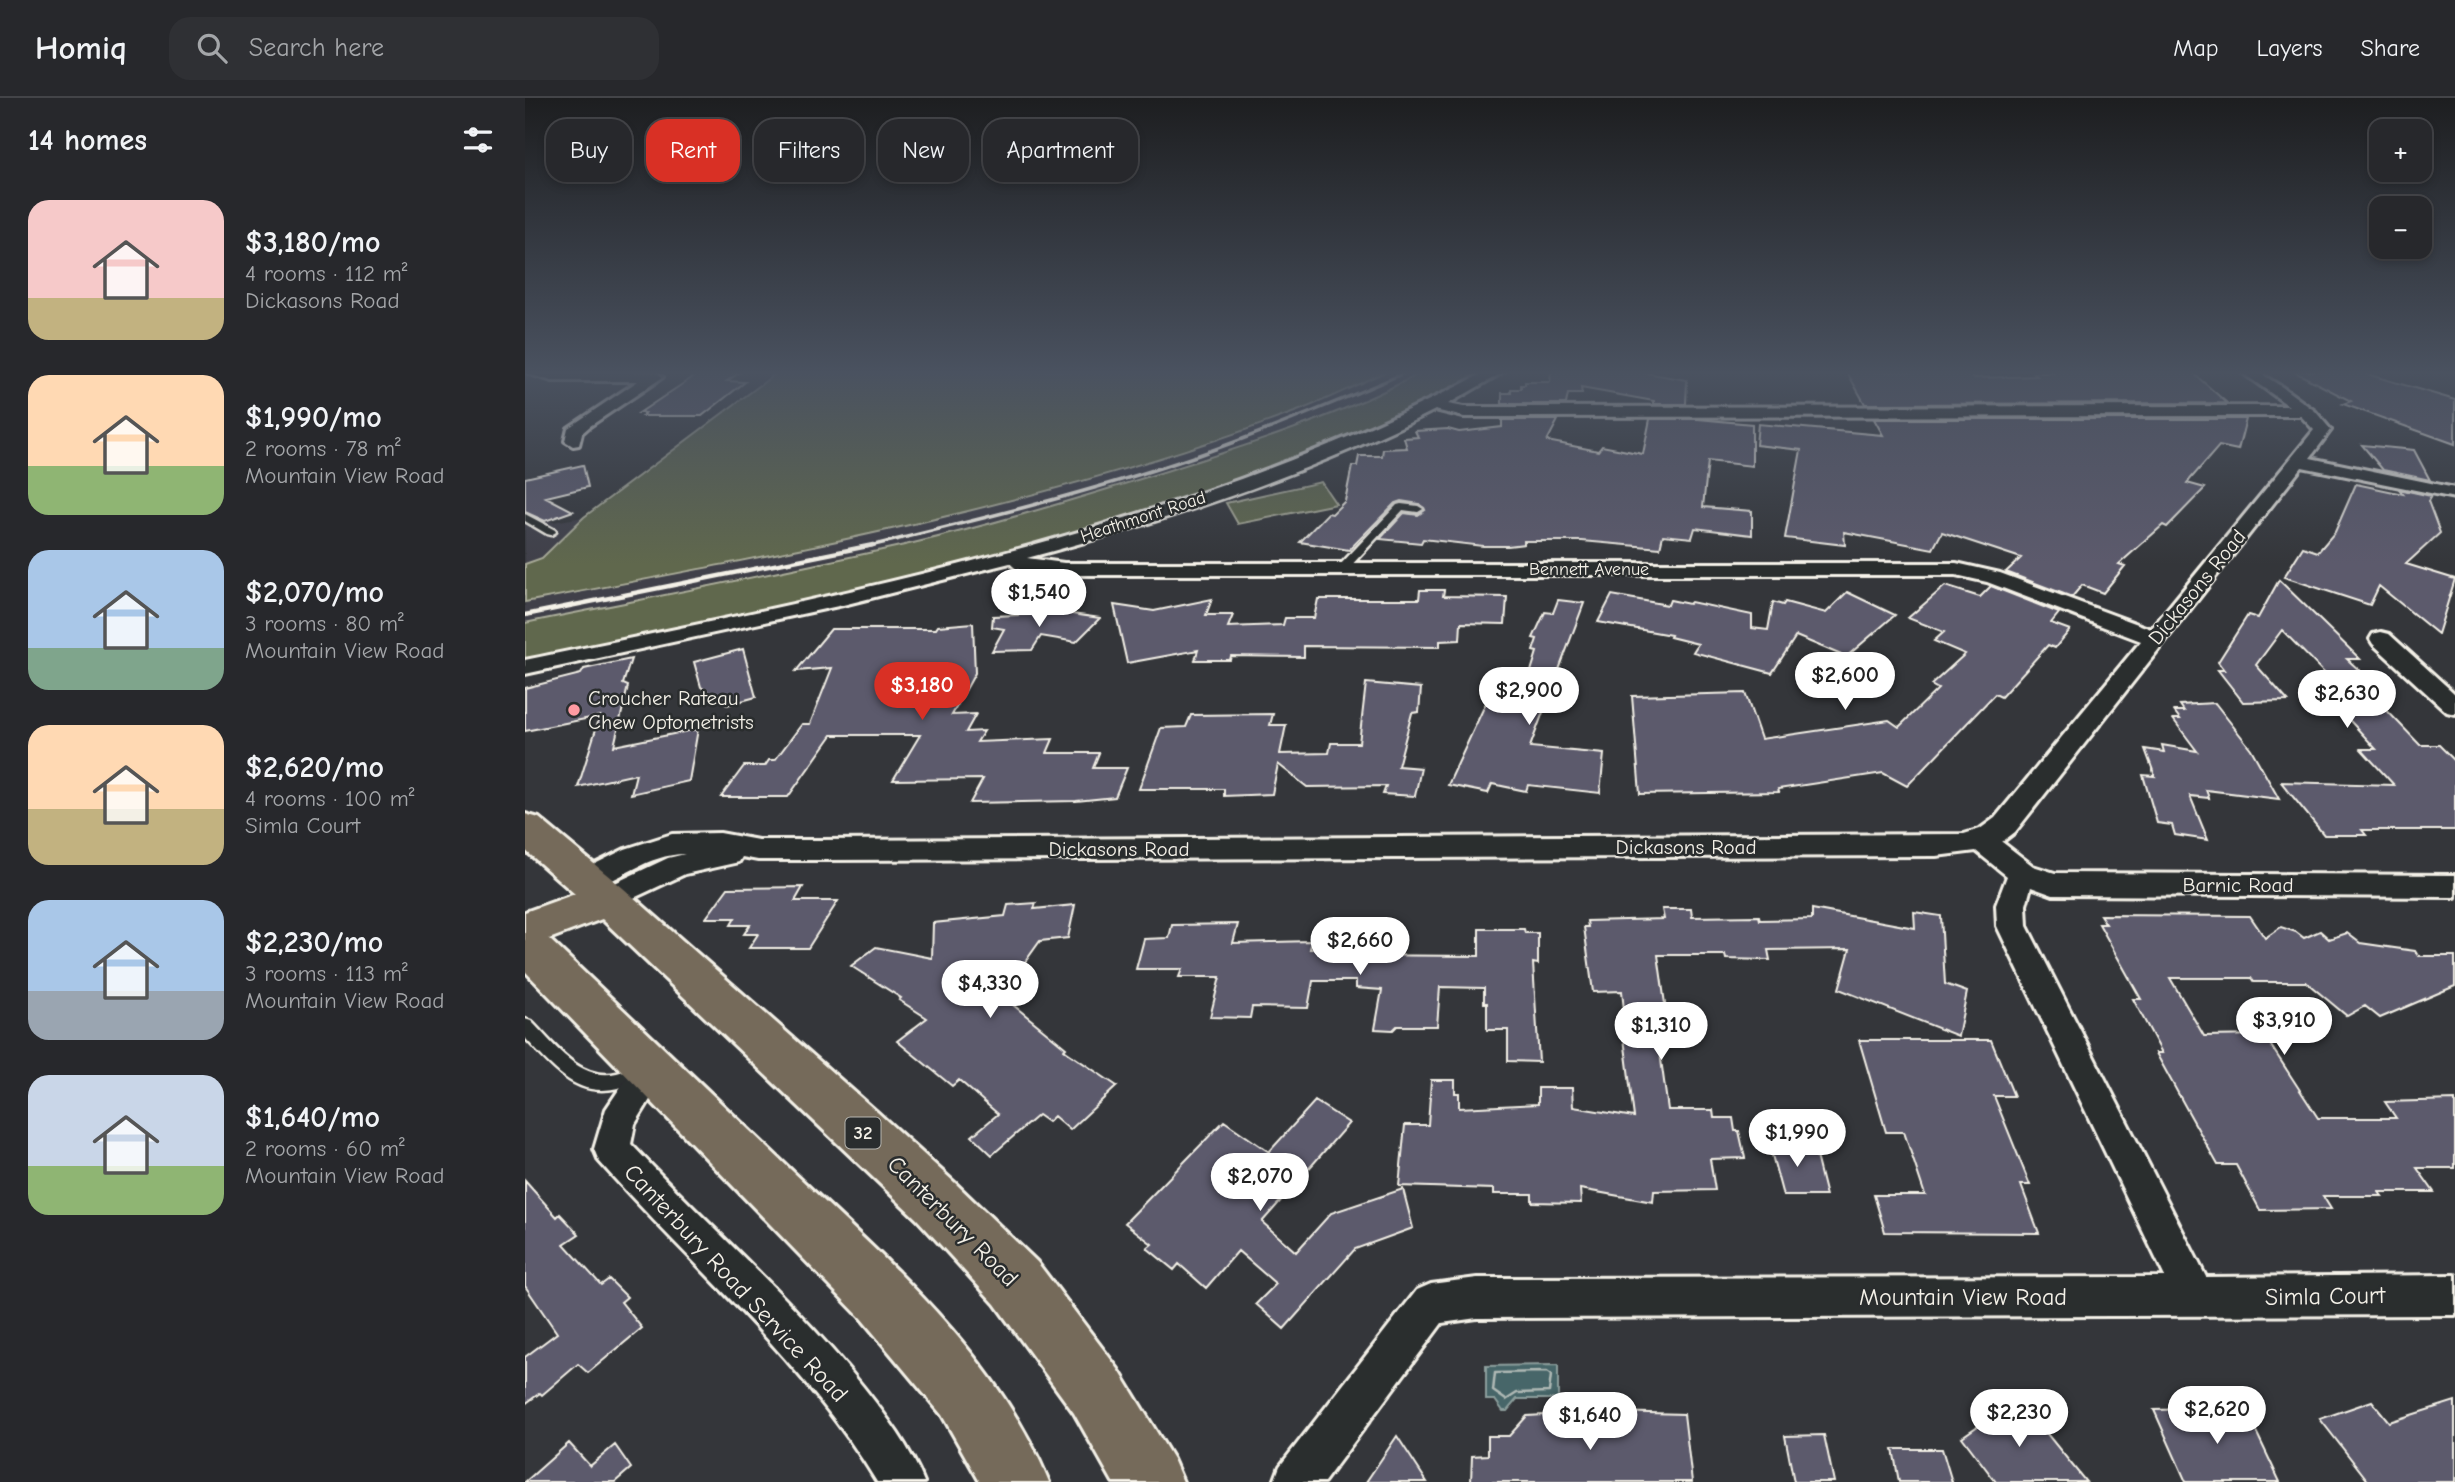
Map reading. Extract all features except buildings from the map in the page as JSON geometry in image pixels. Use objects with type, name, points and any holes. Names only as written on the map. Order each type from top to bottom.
[{"type":"main road","name":"Canterbury Road","points":[[525,828],[936,1201],[1016,1283],[1096,1391],[1150,1482]]},
{"type":"main road","points":[[525,928],[596,890]]},
{"type":"main road","points":[[525,943],[838,1251],[900,1317],[964,1393],[1016,1482]]},
{"type":"street","points":[[572,441],[573,436]]},
{"type":"street","name":"Heathmont Road","points":[[525,667],[760,619],[1015,556],[1224,490],[1368,436]]},
{"type":"street","name":"Dickasons Road","points":[[596,890],[675,854],[758,849],[1936,846],[1982,841],[1997,834],[2005,825],[2319,436]]},
{"type":"street","points":[[2299,461],[2455,493]]},
{"type":"street","name":"Bennett Avenue","points":[[1015,556],[1023,566],[1064,569],[1956,569],[1993,577],[2155,638]]},
{"type":"street","points":[[2381,639],[2455,707]]},
{"type":"street","points":[[1982,841],[2023,873],[2012,895],[2008,911],[2012,926],[2195,1297]]},
{"type":"street","name":"Barnic Road","points":[[2023,873],[2053,884],[2455,886]]},
{"type":"street","name":"Canterbury Road Service Road","points":[[653,1067],[618,1120],[612,1149],[670,1213],[752,1293],[822,1369],[874,1436],[902,1482]]},
{"type":"street","name":"Simla Court","points":[[2195,1297],[2455,1294]]},
{"type":"street","name":"Mountain View Road","points":[[1296,1482],[1431,1304],[1476,1298],[2195,1297]]},
{"type":"lane","points":[[1342,569],[1401,507],[1418,509]]},
{"type":"lane","points":[[525,517],[551,533]]},
{"type":"lane","points":[[525,1026],[561,1063],[590,1082],[623,1080],[653,1067]]},
{"type":"shaded area","points":[[1207,436],[1271,436],[1054,506],[910,543],[525,623],[525,602],[787,553]]},
{"type":"shaded area","points":[[525,505],[553,522],[584,517],[542,558],[525,564]]},
{"type":"green space","points":[[693,436],[1228,436],[1014,500],[917,523],[721,565],[525,602],[525,564],[542,558],[584,517]]},
{"type":"green space","points":[[1272,436],[1350,436],[1183,498],[1000,554],[816,600],[525,659],[525,623],[861,555],[941,536],[1068,501]]},
{"type":"green space","points":[[1321,482],[1336,504],[1238,524],[1226,503]]},
{"type":"water","points":[[1558,1365],[1558,1399],[1517,1399],[1507,1411],[1503,1411],[1495,1400],[1486,1400],[1486,1366]]},
{"type":"railway","points":[[866,547],[1114,482],[1251,436]]},
{"type":"railway","points":[[525,615],[873,545]]},
{"type":"place","name":"Croucher Rateau Chew Optometrists","points":[[574,710]]}]
